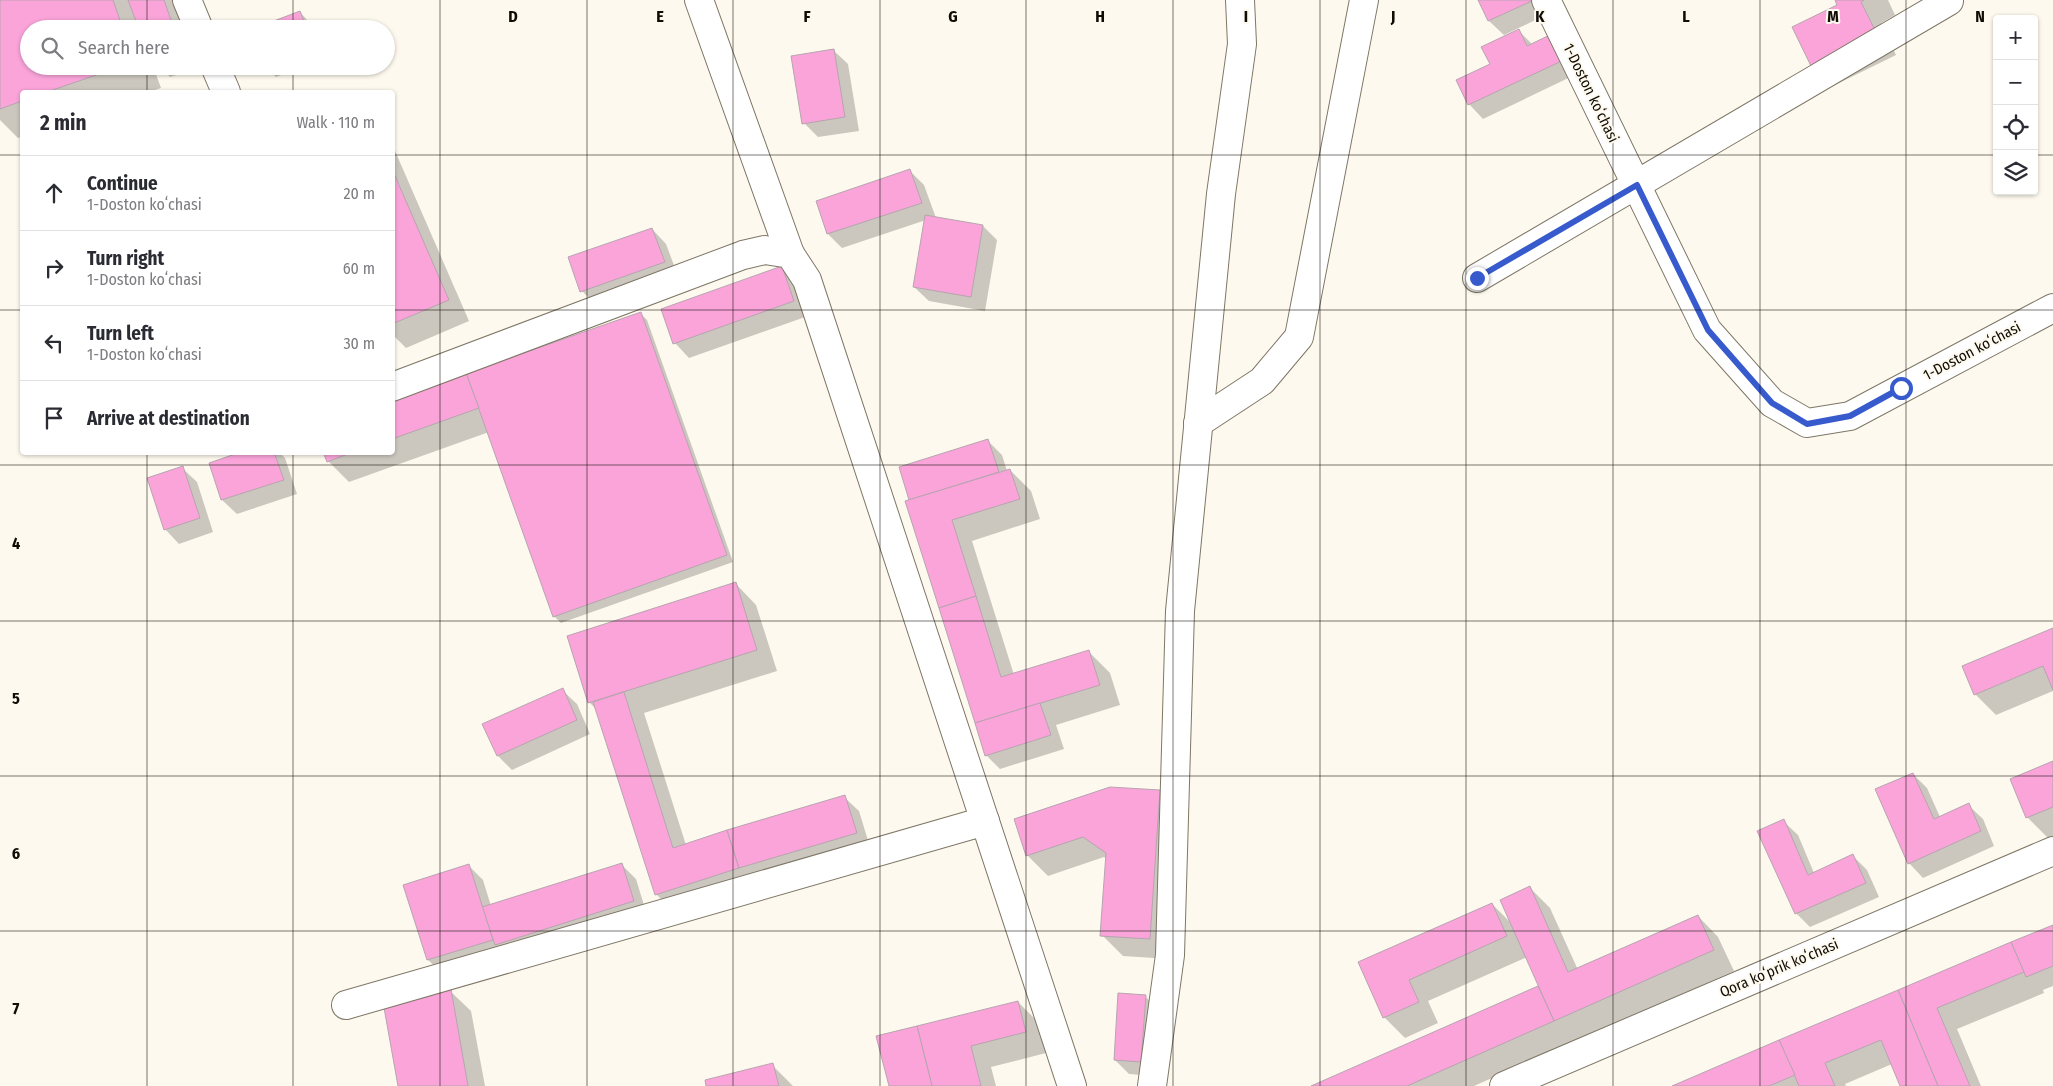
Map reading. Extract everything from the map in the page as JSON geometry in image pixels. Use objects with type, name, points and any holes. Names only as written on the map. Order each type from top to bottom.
[{"type":"street","points":[[187,0],[195,20]]},
{"type":"street","points":[[699,0],[790,254],[806,280],[1072,1086]]},
{"type":"street","points":[[1152,1086],[1170,955],[1180,611],[1221,194],[1242,44],[1240,0]]},
{"type":"street","points":[[1198,423],[1262,381],[1299,337],[1364,0]]},
{"type":"street","name":"1-Doston koʻchasi","points":[[1546,0],[1708,330],[1772,403],[1807,424],[1850,416],[2053,308]]},
{"type":"street","points":[[1477,278],[1948,1]]},
{"type":"street","points":[[219,75],[225,90]]},
{"type":"street","points":[[395,386],[743,255],[765,250],[790,254]]},
{"type":"street","points":[[346,1005],[985,821]]},
{"type":"street","name":"Qora koʻprik koʻchasi","points":[[1504,1086],[2053,851]]},
{"type":"building","points":[[0,0],[113,0],[120,20],[20,20],[20,75],[96,75],[53,90],[20,90],[20,102],[0,109]]},
{"type":"building","points":[[128,0],[164,0],[171,20],[136,20]]},
{"type":"building","points":[[1478,0],[1534,0],[1488,21]]},
{"type":"building","points":[[1835,0],[1864,0],[1861,2],[1877,34],[1811,66],[1792,27],[1837,5]]},
{"type":"building","points":[[300,11],[304,20],[276,20]]},
{"type":"building","points":[[1519,29],[1527,46],[1556,32],[1568,58],[1468,105],[1456,80],[1490,64],[1481,47]]},
{"type":"building","points":[[834,49],[845,117],[802,124],[791,56]]},
{"type":"building","points":[[910,169],[922,203],[827,234],[816,201]]},
{"type":"building","points":[[395,176],[449,300],[395,323]]},
{"type":"building","points":[[925,215],[983,225],[971,297],[913,287]]},
{"type":"building","points":[[652,228],[665,262],[580,292],[568,257]]},
{"type":"building","points":[[782,266],[794,301],[673,344],[661,309]]},
{"type":"building","points":[[641,312],[727,555],[553,617],[466,373]]},
{"type":"building","points":[[466,373],[479,408],[395,438],[395,398]]},
{"type":"building","points":[[988,439],[999,472],[909,500],[899,467]]},
{"type":"building","points":[[232,455],[275,455],[284,480],[221,500],[209,463]]},
{"type":"building","points":[[324,455],[345,455],[327,462]]},
{"type":"building","points":[[183,466],[200,518],[164,530],[147,478]]},
{"type":"building","points":[[1010,469],[1020,499],[952,520],[976,596],[939,608],[905,501]]},
{"type":"building","points":[[736,582],[757,650],[588,703],[567,636]]},
{"type":"building","points":[[976,596],[1001,677],[1089,650],[1100,685],[975,723],[939,608]]},
{"type":"building","points":[[2053,628],[2053,690],[2043,666],[1974,695],[1962,666]]},
{"type":"building","points":[[563,688],[577,720],[497,756],[482,724]]},
{"type":"building","points":[[624,692],[673,848],[727,830],[739,868],[655,895],[593,702]]},
{"type":"building","points":[[1040,703],[1051,735],[985,756],[975,723]]},
{"type":"building","points":[[2053,761],[2053,807],[2026,818],[2010,779]]},
{"type":"building","points":[[1913,773],[1934,819],[1969,803],[1981,831],[1908,864],[1875,789]]},
{"type":"building","points":[[1110,787],[1160,790],[1150,939],[1100,936],[1106,853],[1083,837],[1026,856],[1014,819]]},
{"type":"building","points":[[845,795],[857,833],[739,868],[727,830]]},
{"type":"building","points":[[1784,819],[1808,875],[1853,854],[1866,883],[1795,914],[1757,831]]},
{"type":"building","points":[[622,863],[634,901],[495,945],[482,907]]},
{"type":"building","points":[[469,864],[493,940],[427,960],[403,885]]},
{"type":"building","points":[[1530,886],[1568,972],[1698,915],[1714,950],[1554,1021],[1500,900]]},
{"type":"building","points":[[1492,903],[1507,936],[1409,980],[1419,1002],[1383,1018],[1358,962]]},
{"type":"building","points":[[2053,925],[2053,966],[2026,977],[2011,942]]},
{"type":"building","points":[[2011,942],[2024,972],[1937,1008],[1970,1086],[1938,1086],[1898,990]]},
{"type":"building","points":[[1538,986],[1554,1021],[1407,1086],[1311,1086]]},
{"type":"building","points":[[451,989],[468,1086],[398,1086],[383,1002]]},
{"type":"building","points":[[1898,990],[1938,1086],[1900,1086],[1881,1040],[1825,1063],[1835,1086],[1799,1086],[1779,1040]]},
{"type":"building","points":[[1118,993],[1146,995],[1141,1062],[1114,1060]]},
{"type":"building","points":[[1018,1001],[1026,1032],[971,1046],[981,1086],[932,1086],[917,1026]]},
{"type":"building","points":[[917,1026],[932,1086],[889,1086],[876,1036]]},
{"type":"building","points":[[1779,1040],[1795,1075],[1769,1086],[1672,1086]]},
{"type":"building","points":[[773,1063],[779,1086],[706,1086],[705,1080]]},
{"type":"route","points":[[1477,278],[1637,185],[1708,330],[1772,403],[1807,424],[1850,416],[1901,388]]}]
